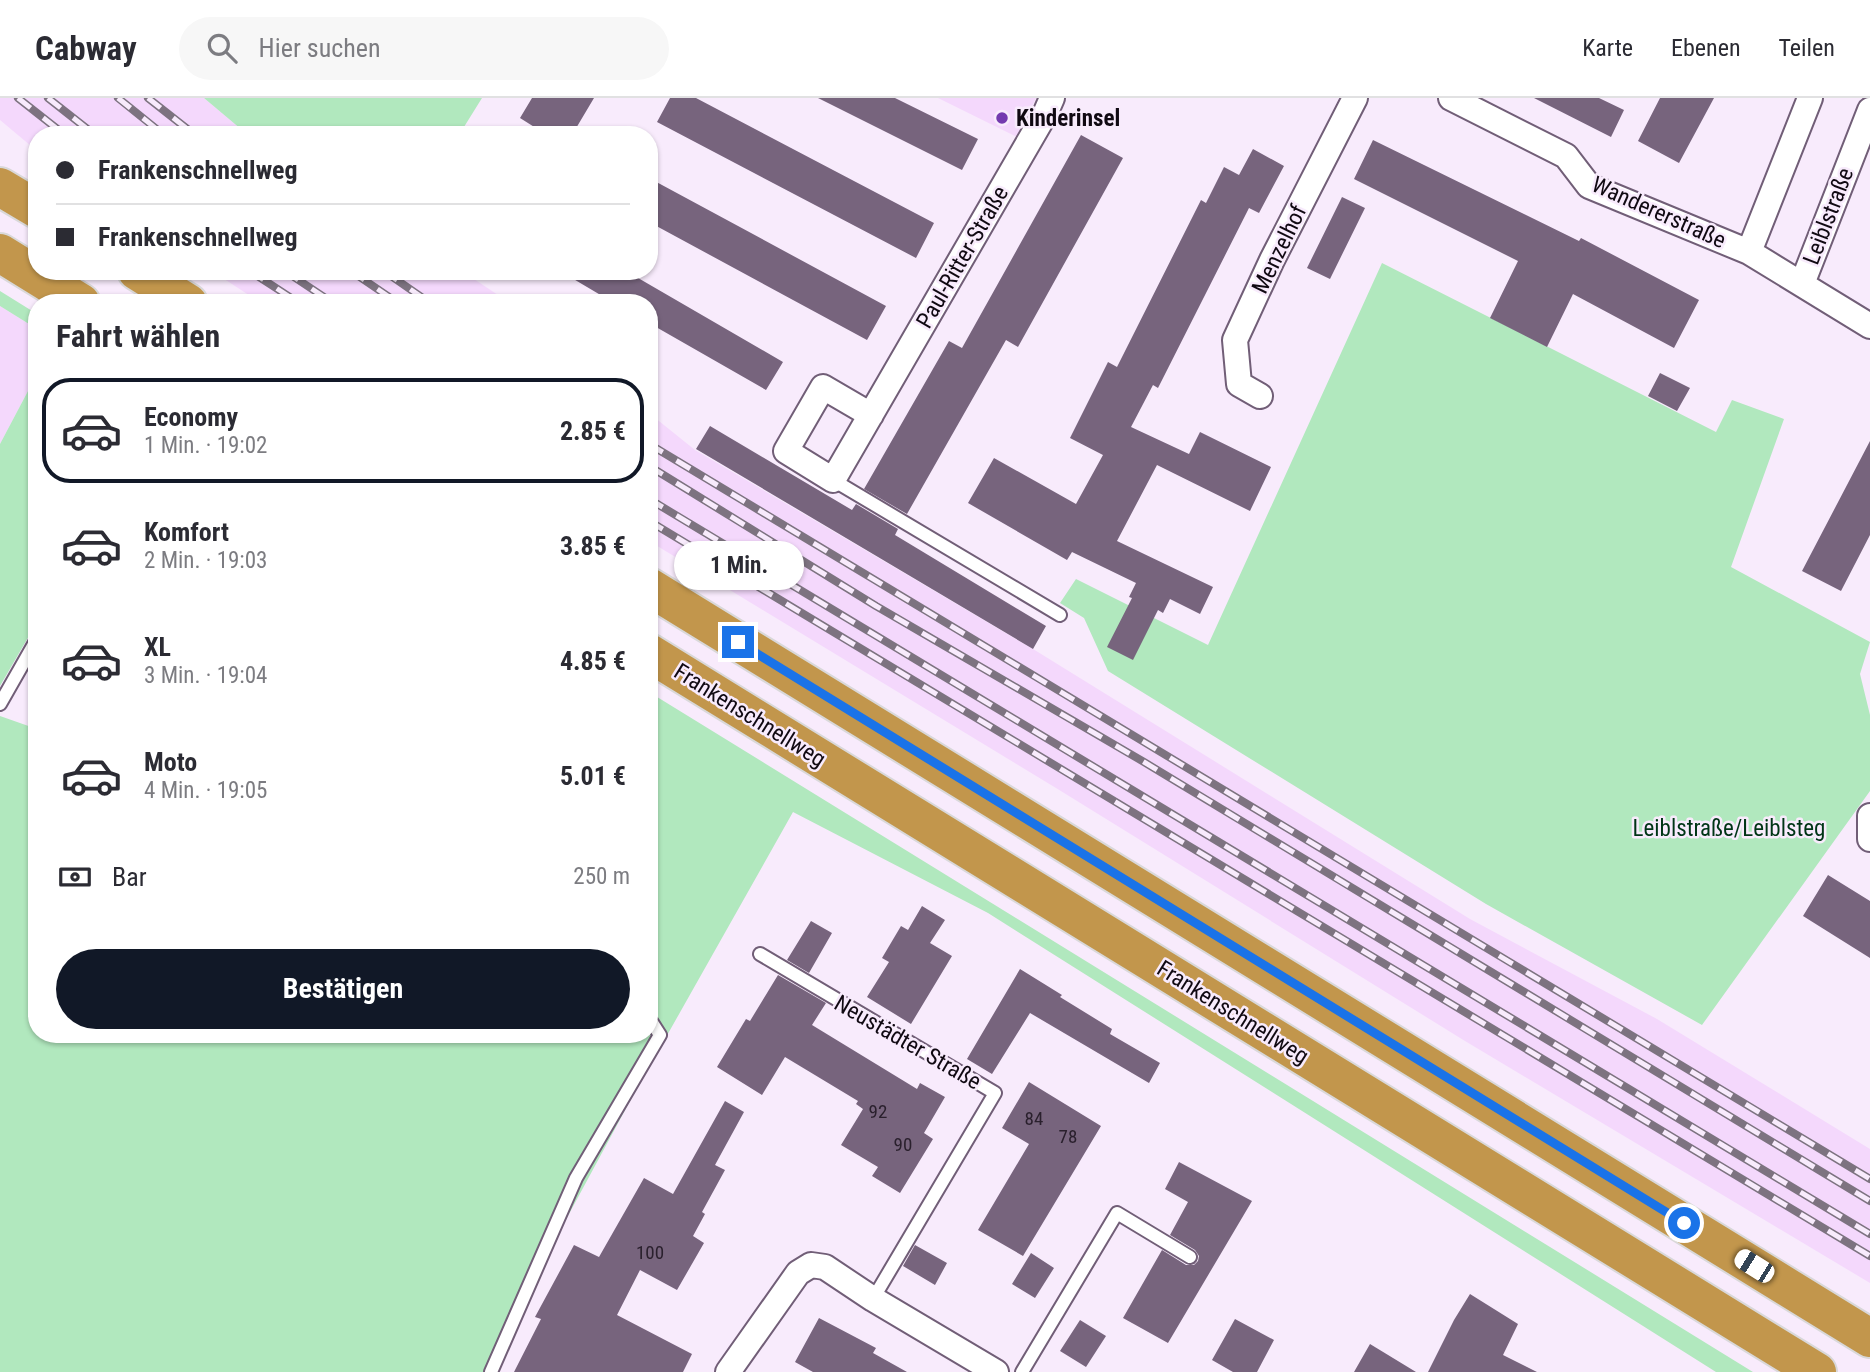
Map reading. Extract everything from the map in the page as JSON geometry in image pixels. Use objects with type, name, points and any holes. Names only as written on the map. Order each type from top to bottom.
[{"type":"highway","points":[[0,187],[28,204]]},
{"type":"highway","points":[[0,253],[28,270]]},
{"type":"highway","points":[[44,280],[66,294]]},
{"type":"highway","points":[[151,280],[174,294]]},
{"type":"highway","points":[[658,593],[1870,1338]]},
{"type":"highway","name":"Frankenschnellweg","points":[[658,659],[1817,1372]]},
{"type":"street","name":"Paul-Ritter-Straße","points":[[833,480],[1052,98]]},
{"type":"street","name":"Menzelhof","points":[[1260,396],[1239,384],[1236,340],[1272,260],[1355,98]]},
{"type":"street","name":"Wandererstraße","points":[[1451,98],[1566,156],[1589,186],[1749,252],[1870,326]]},
{"type":"street","points":[[1749,252],[1810,98]]},
{"type":"street","name":"Leiblstraße","points":[[1802,284],[1870,110]]},
{"type":"street","points":[[833,480],[786,451],[823,387],[871,415]]},
{"type":"street","points":[[1870,816],[1870,839]]},
{"type":"street","points":[[728,1372],[798,1273],[811,1265],[825,1267],[873,1299],[996,1372]]},
{"type":"lane","points":[[833,480],[1060,615]]},
{"type":"lane","points":[[0,704],[28,655]]},
{"type":"lane","name":"Neustädter Straße","points":[[760,954],[995,1093],[873,1299]]},
{"type":"lane","points":[[491,1372],[576,1178],[655,1043]]},
{"type":"lane","points":[[1022,1372],[1117,1213],[1190,1257]]},
{"type":"shaded area","points":[[0,98],[204,98],[237,126],[28,126],[28,143],[0,120]]},
{"type":"shaded area","name":"Kinderinsel","points":[[938,98],[1036,98],[1017,137]]},
{"type":"shaded area","points":[[226,280],[476,280],[496,294],[247,294]]},
{"type":"shaded area","points":[[0,306],[28,323],[28,391],[0,444]]},
{"type":"shaded area","points":[[658,420],[695,450],[1033,649],[1470,919],[1657,1019],[1870,1149],[1870,1283],[1465,1041],[658,546]]},
{"type":"green space","points":[[204,98],[482,98],[465,126],[237,126]]},
{"type":"green space","name":"Leiblstraße/Leiblsteg","points":[[1382,263],[1716,432],[1732,400],[1784,419],[1731,567],[1870,642],[1860,674],[1870,715],[1870,791],[1702,1025],[1486,904],[1108,671],[1084,618],[1060,603],[1076,579],[1208,645]]},
{"type":"green space","points":[[0,291],[28,308],[28,323],[0,306]]},
{"type":"green space","points":[[28,391],[28,638],[0,686],[0,444]]},
{"type":"green space","points":[[658,698],[1753,1372],[1716,1372],[988,913],[793,812],[556,1238],[499,1372],[0,1372],[0,716],[28,726],[28,1043],[658,1043]]},
{"type":"building","points":[[532,98],[594,98],[577,126],[533,126],[520,118]]},
{"type":"building","points":[[670,98],[696,98],[934,223],[916,258],[657,122]]},
{"type":"building","points":[[818,98],[895,98],[978,139],[962,170]]},
{"type":"building","points":[[1534,98],[1599,98],[1624,110],[1611,137]]},
{"type":"building","points":[[1660,98],[1714,98],[1679,163],[1638,141]]},
{"type":"building","points":[[1081,135],[1123,158],[1018,347],[1006,340],[907,514],[864,489],[949,341],[962,348]]},
{"type":"building","points":[[1373,140],[1579,241],[1581,238],[1699,300],[1674,348],[1573,294],[1547,347],[1490,318],[1518,261],[1354,179]]},
{"type":"building","points":[[1253,149],[1284,166],[1259,213],[1249,208],[1158,388],[1153,385],[1131,427],[1189,454],[1200,432],[1271,467],[1250,511],[1157,465],[1117,541],[1213,587],[1200,614],[1170,599],[1163,613],[1158,610],[1133,660],[1107,647],[1132,598],[1129,597],[1136,583],[1072,552],[1067,560],[968,503],[994,458],[1076,504],[1103,455],[1070,438],[1108,362],[1117,367],[1201,200],[1206,203],[1224,167],[1239,175]]},
{"type":"building","points":[[658,183],[886,306],[867,340],[658,227]]},
{"type":"building","points":[[1342,197],[1365,208],[1330,279],[1307,268]]},
{"type":"building","points":[[575,280],[642,280],[783,362],[766,390],[658,328],[658,294],[599,294]]},
{"type":"building","points":[[1660,373],[1690,388],[1677,411],[1648,396]]},
{"type":"building","points":[[710,426],[852,510],[856,504],[898,529],[895,535],[1046,626],[1033,649],[696,449]]},
{"type":"building","points":[[1870,441],[1870,535],[1841,591],[1802,571]]},
{"type":"building","points":[[1828,875],[1870,901],[1870,958],[1803,916]]},
{"type":"building","points":[[922,906],[945,920],[930,943],[952,956],[911,1024],[867,997],[889,962],[882,958],[901,926],[908,930]]},
{"type":"building","points":[[811,921],[832,933],[809,973],[787,960]]},
{"type":"building","points":[[1020,969],[1112,1029],[1110,1034],[1160,1063],[1149,1083],[1030,1013],[992,1074],[967,1059]]},
{"type":"building","points":[[778,975],[826,1003],[812,1025],[917,1089],[920,1083],[945,1097],[924,1133],[933,1139],[900,1193],[872,1176],[878,1167],[841,1145],[863,1109],[856,1104],[858,1101],[785,1057],[762,1095],[717,1067],[746,1019],[750,1021]]},
{"type":"building","points":[[1029,1082],[1101,1126],[1023,1256],[978,1230],[1029,1144],[1002,1128]]},
{"type":"building","points":[[725,1101],[744,1112],[715,1165],[725,1170],[702,1212],[705,1214],[693,1236],[704,1243],[677,1290],[640,1270],[617,1315],[692,1354],[683,1372],[514,1372],[541,1319],[535,1317],[574,1245],[599,1257],[644,1178],[673,1194]]},
{"type":"building","points":[[1179,1162],[1252,1201],[1168,1343],[1123,1318],[1162,1250],[1186,1265],[1194,1265],[1198,1261],[1199,1256],[1195,1250],[1170,1235],[1188,1202],[1165,1189]]},
{"type":"building","points":[[915,1245],[947,1263],[935,1285],[903,1266]]},
{"type":"building","points":[[1031,1253],[1054,1268],[1035,1298],[1012,1284]]},
{"type":"building","points":[[1470,1294],[1518,1324],[1503,1355],[1537,1372],[1428,1372]]},
{"type":"building","points":[[819,1318],[876,1348],[873,1353],[907,1372],[813,1372],[795,1362]]},
{"type":"building","points":[[1235,1319],[1274,1340],[1257,1372],[1233,1372],[1212,1360]]},
{"type":"building","points":[[1080,1320],[1106,1336],[1086,1367],[1060,1351]]},
{"type":"building","points":[[1370,1344],[1416,1372],[1354,1372]]},
{"type":"railway","points":[[18,98],[54,126]]},
{"type":"railway","points":[[48,98],[84,126]]},
{"type":"railway","points":[[118,98],[153,126]]},
{"type":"railway","points":[[148,98],[184,126]]},
{"type":"railway","points":[[264,280],[285,294]]},
{"type":"railway","points":[[298,280],[320,294]]},
{"type":"railway","points":[[364,280],[385,294]]},
{"type":"railway","points":[[397,280],[417,294]]},
{"type":"railway","points":[[658,449],[1870,1179]]},
{"type":"railway","points":[[658,472],[876,606],[1144,762],[1870,1201]]},
{"type":"railway","points":[[658,504],[1870,1234]]},
{"type":"railway","points":[[658,526],[1870,1256]]},
{"type":"place","name":"Kinderinsel","points":[[1002,118]]},
{"type":"route","points":[[738,642],[1684,1223]]}]
